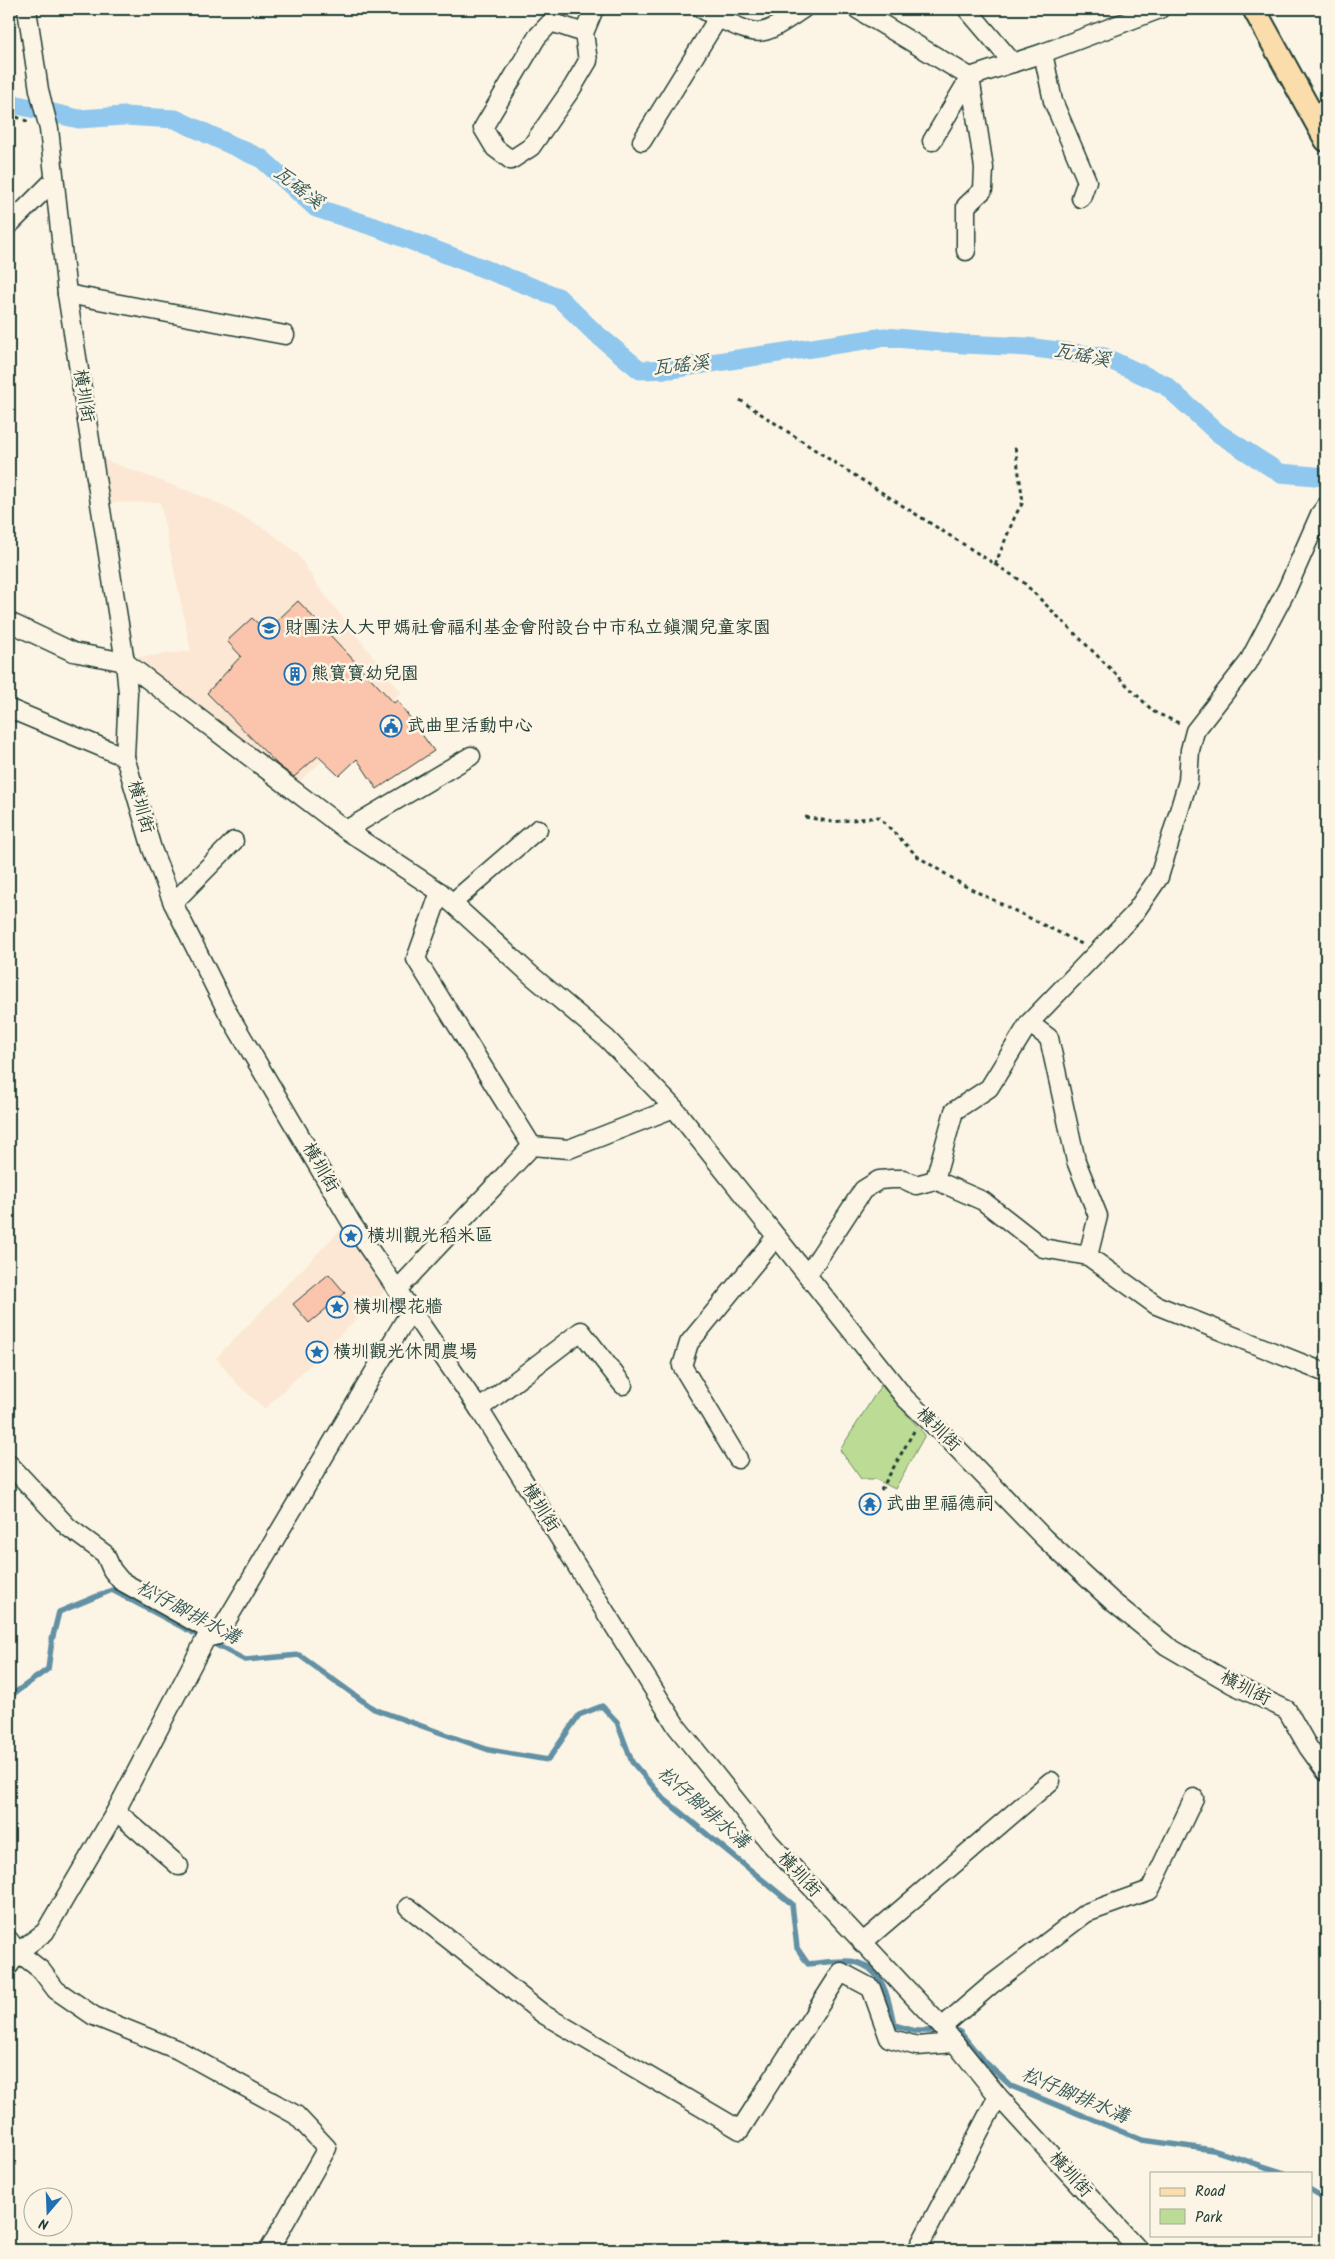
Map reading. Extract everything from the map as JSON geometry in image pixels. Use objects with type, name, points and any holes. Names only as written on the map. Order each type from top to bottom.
[{"type":"main road","points":[[1254,9],[1326,140]]},
{"type":"street","name":"橫圳街","points":[[27,9],[39,90],[49,129],[67,294],[125,662],[128,693],[125,758],[152,849],[174,903],[233,1021],[352,1224],[478,1410],[676,1727],[770,1843],[942,2026],[998,2096],[1139,2250]]},
{"type":"street","points":[[584,33],[551,22],[537,37],[483,128],[495,148],[511,160],[531,147],[572,88],[588,61],[584,33],[594,9]]},
{"type":"street","points":[[702,9],[749,32],[768,31],[802,9]]},
{"type":"street","points":[[857,9],[970,77]]},
{"type":"street","points":[[967,9],[1014,63]]},
{"type":"street","points":[[932,141],[970,77],[1043,53],[1160,9]]},
{"type":"street","points":[[642,141],[718,18]]},
{"type":"street","points":[[1043,53],[1053,101],[1087,181],[1081,198]]},
{"type":"street","points":[[966,251],[966,206],[982,190],[984,168],[970,77]]},
{"type":"street","points":[[9,226],[54,180]]},
{"type":"street","points":[[67,294],[285,335]]},
{"type":"street","points":[[934,1180],[954,1111],[990,1088],[1029,1023],[1133,915],[1159,877],[1188,781],[1190,750],[1195,731],[1248,663],[1287,589],[1320,514],[1326,506]]},
{"type":"street","name":"橫圳街","points":[[9,622],[73,652],[125,662],[346,830],[446,898],[531,975],[607,1039],[674,1108],[776,1237],[808,1274],[904,1398],[1044,1538],[1113,1602],[1167,1646],[1232,1684],[1286,1710],[1308,1747],[1326,1772]]},
{"type":"street","points":[[10,709],[125,758]]},
{"type":"street","points":[[346,830],[471,756]]},
{"type":"street","points":[[532,1146],[416,959],[446,898],[538,829]]},
{"type":"street","points":[[174,903],[234,842]]},
{"type":"street","points":[[1029,1023],[1049,1038],[1076,1162],[1098,1216],[1088,1256]]},
{"type":"street","points":[[532,1146],[569,1149],[674,1108]]},
{"type":"street","points":[[397,1290],[532,1146]]},
{"type":"street","points":[[808,1274],[863,1190],[879,1180],[903,1180],[916,1185],[934,1180],[983,1201],[1043,1248],[1088,1256],[1156,1305],[1326,1373]]},
{"type":"street","points":[[738,1458],[682,1366],[689,1343],[776,1237]]},
{"type":"street","points":[[269,2250],[327,2148],[296,2114],[178,2050],[94,2016],[56,1990],[41,1970],[12,1953],[45,1932],[116,1811],[208,1641],[411,1310]]},
{"type":"street","points":[[478,1410],[581,1331],[622,1385]]},
{"type":"street","points":[[9,1464],[68,1527],[104,1554],[121,1581],[208,1641]]},
{"type":"street","points":[[862,1943],[1051,1782]]},
{"type":"street","points":[[942,2026],[992,1984],[1086,1914],[1150,1890],[1194,1798]]},
{"type":"street","points":[[116,1811],[179,1866]]},
{"type":"street","points":[[408,1907],[544,2014],[740,2130],[841,1972],[871,1988],[889,2038],[917,2046],[955,2043]]},
{"type":"street","points":[[916,2250],[998,2096]]},
{"type":"path","points":[[740,400],[1022,582],[1154,712],[1195,731]]},
{"type":"path","points":[[995,565],[1015,516],[1023,502],[1015,446]]},
{"type":"path","points":[[805,817],[833,822],[879,817],[917,856],[963,885],[1098,952]]},
{"type":"path","points":[[881,1490],[923,1416]]},
{"type":"shaded area","name":"財團法人大甲媽社會福利基金會附設台中市私立鎮瀾兒童家園","points":[[97,457],[212,500],[267,530],[298,554],[317,585],[401,692],[295,785],[131,658],[191,651],[160,502],[105,503]]},
{"type":"shaded area","name":"橫圳觀光休閒農場","points":[[346,1224],[388,1288],[265,1409],[238,1385],[216,1358]]},
{"type":"green space","points":[[881,1385],[925,1435],[895,1489],[875,1479],[861,1479],[840,1450]]},
{"type":"building","name":"熊寶寶幼兒園","points":[[298,601],[394,703],[397,700],[434,751],[377,789],[357,759],[339,776],[318,756],[294,777],[278,765],[207,693],[241,656],[227,641],[252,618],[266,631]]},
{"type":"building","points":[[329,1274],[345,1293],[309,1323],[293,1304]]},
{"type":"waterway","name":"瓦磘溪","points":[[9,103],[79,119],[124,116],[175,119],[262,159],[316,208],[375,227],[558,297],[594,332],[640,370],[671,369],[885,337],[963,344],[1027,347],[1104,357],[1165,385],[1218,433],[1280,473],[1326,477]]},
{"type":"waterway","name":"松仔腳排水溝","points":[[9,1697],[48,1669],[52,1640],[59,1612],[112,1590],[245,1660],[299,1655],[374,1709],[489,1750],[548,1760],[579,1715],[602,1706],[617,1722],[632,1762],[664,1799],[792,1904],[797,1948],[808,1964],[844,1961],[855,1962],[865,1966],[873,1971],[884,1987],[894,2025],[915,2031],[941,2031]]},
{"type":"waterway","name":"松仔腳排水溝","points":[[951,2031],[959,2031],[982,2059],[1011,2086],[1142,2140],[1213,2150],[1282,2172]]},
{"type":"waterway","name":"松仔腳排水溝","points":[[1312,2191],[1326,2199]]},
{"type":"place","name":"財團法人大甲媽社會福利基金會附設台中市私立鎮瀾兒童家園","points":[[269,628]]},
{"type":"place","name":"熊寶寶幼兒園","points":[[295,674]]},
{"type":"place","name":"武曲里活動中心","points":[[391,726]]},
{"type":"place","name":"橫圳觀光稻米區","points":[[351,1236]]},
{"type":"place","name":"橫圳櫻花牆","points":[[337,1307]]},
{"type":"place","name":"橫圳觀光休閒農場","points":[[317,1352]]},
{"type":"place","name":"武曲里福德祠","points":[[870,1504]]}]
